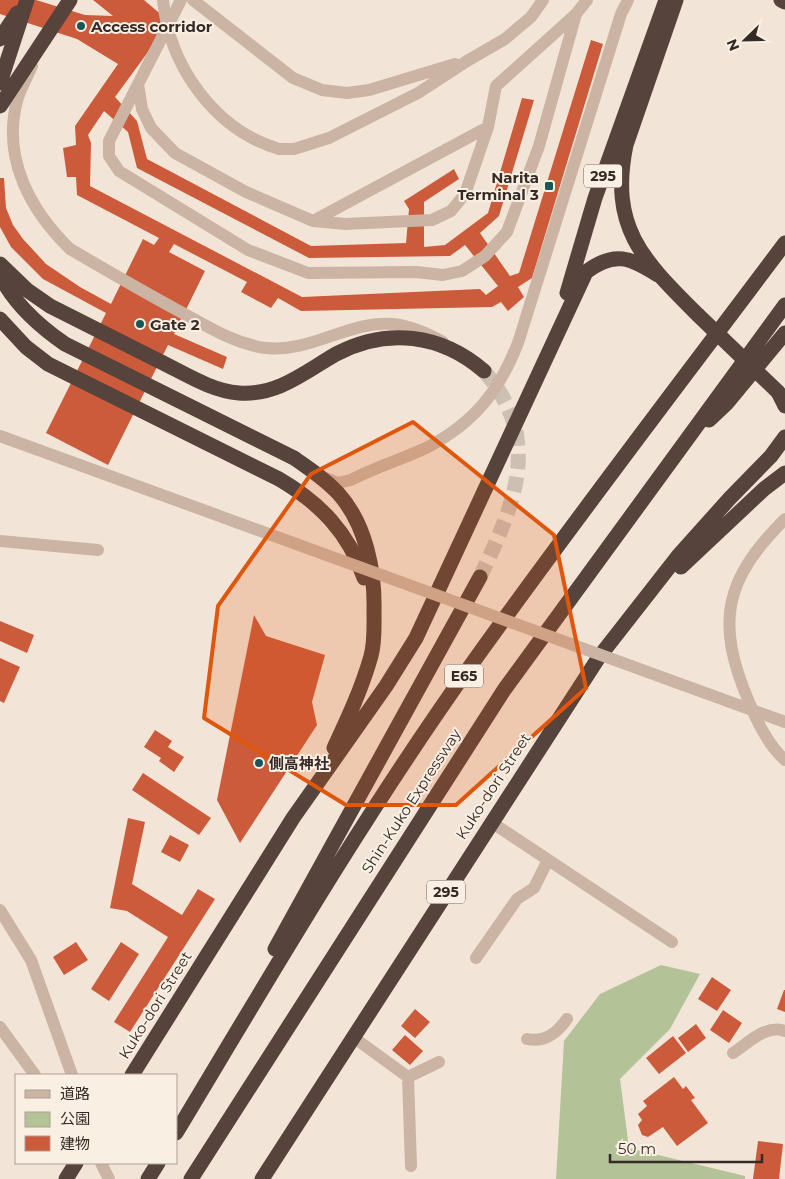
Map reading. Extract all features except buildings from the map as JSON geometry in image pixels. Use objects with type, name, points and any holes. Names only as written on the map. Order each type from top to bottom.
[{"type":"highway","points":[[0,39],[26,0]]},
{"type":"highway","points":[[0,82],[26,0]]},
{"type":"highway","points":[[0,106],[70,0]]},
{"type":"highway","name":"295","points":[[547,354],[595,198],[666,0]]},
{"type":"highway","name":"295","points":[[676,0],[626,145],[621,170],[620,196],[626,221],[638,248],[658,275],[782,393],[785,406]]},
{"type":"highway","points":[[781,0],[785,2]]},
{"type":"highway","name":"E65","points":[[178,1129],[311,908],[471,666],[785,243]]},
{"type":"highway","name":"295","points":[[547,354],[586,272],[598,263],[611,258],[624,258],[658,275]]},
{"type":"highway","points":[[0,264],[27,290],[50,306],[200,382],[238,393],[256,393],[275,388],[294,381],[338,354],[355,346],[390,337],[423,339],[456,350],[484,371]]},
{"type":"highway","points":[[0,275],[17,301],[41,328],[65,344],[294,458],[320,476],[340,495],[353,516],[371,563],[374,590],[372,654],[362,684],[331,753],[292,818]]},
{"type":"highway","name":"E65","points":[[676,453],[785,305]]},
{"type":"highway","points":[[0,320],[26,347],[48,364],[279,479],[316,504],[339,528],[353,551],[370,597],[374,626]]},
{"type":"highway","points":[[676,453],[727,403],[785,333]]},
{"type":"highway","name":"Kuko-dori Street","points":[[133,1074],[292,818],[386,686],[416,638],[547,354]]},
{"type":"highway","name":"Kuko-dori Street","points":[[262,1179],[598,657],[678,556],[771,456],[785,437]]},
{"type":"highway","name":"Shin-Kuko Expressway","points":[[191,1179],[504,690],[676,453]]},
{"type":"highway","name":"295","points":[[636,610],[764,489],[785,473]]},
{"type":"highway","points":[[178,1128],[480,577]]},
{"type":"highway","points":[[66,1179],[75,1164]]},
{"type":"highway","points":[[148,1179],[157,1164]]},
{"type":"street","points":[[163,0],[170,36],[180,62],[194,86],[218,114],[245,135],[261,144],[279,149],[294,149],[329,138],[418,93],[467,60],[505,39],[531,18],[543,0]]},
{"type":"street","points":[[181,0],[109,141],[110,156],[119,171],[248,250],[308,273],[416,272],[443,275],[462,271],[485,256],[507,232],[538,146],[576,14]]},
{"type":"street","points":[[193,0],[293,78],[322,90],[347,93],[369,90],[467,60]]},
{"type":"street","points":[[138,84],[142,108],[151,128],[175,153],[246,192],[313,221],[345,224],[432,220],[451,211],[465,194],[488,127],[496,86],[576,14],[587,0]]},
{"type":"street","points":[[320,476],[338,483],[352,480],[429,446],[470,419],[489,399],[506,374],[518,343],[621,14],[628,0]]},
{"type":"street","points":[[45,37],[17,100],[12,127],[14,155],[23,182],[35,207],[50,229],[70,249],[219,333],[252,345],[269,348],[302,346],[360,329],[391,324],[424,332],[456,350]]},
{"type":"street","points":[[313,221],[488,127]]},
{"type":"street","points":[[0,436],[785,722]]},
{"type":"street","points":[[785,519],[764,540],[746,564],[735,592],[728,620],[729,644],[743,688],[758,724],[785,760]]},
{"type":"street","points":[[0,541],[98,550]]},
{"type":"street","points":[[491,822],[672,942]]},
{"type":"street","points":[[476,958],[517,899],[534,888],[548,860]]},
{"type":"street","points":[[0,910],[31,960],[72,1074]]},
{"type":"street","points":[[527,1039],[536,1041],[557,1033],[567,1019]]},
{"type":"street","points":[[0,1027],[35,1074]]},
{"type":"street","points":[[733,1052],[768,1029],[779,1028],[785,1031]]},
{"type":"street","points":[[353,1037],[408,1077]]},
{"type":"street","points":[[408,1077],[439,1062]]},
{"type":"street","points":[[408,1077],[411,1166]]},
{"type":"highlighted area","points":[[413,422],[554,535],[586,688],[456,805],[346,805],[204,718],[218,606],[311,474]]},
{"type":"green space","points":[[661,965],[700,974],[670,1029],[620,1079],[629,1148],[745,1176],[745,1179],[556,1179],[564,1041],[600,994]]},
{"type":"tunnel","points":[[480,577],[512,498],[517,473],[518,448],[513,422],[502,397],[484,371]]},
{"type":"place","name":"Access corridor","points":[[81,26]]},
{"type":"place","name":"Narita Terminal 3","points":[[549,186]]},
{"type":"place","name":"Gate 2","points":[[140,324]]},
{"type":"place","name":"側高神社","points":[[259,763]]}]
